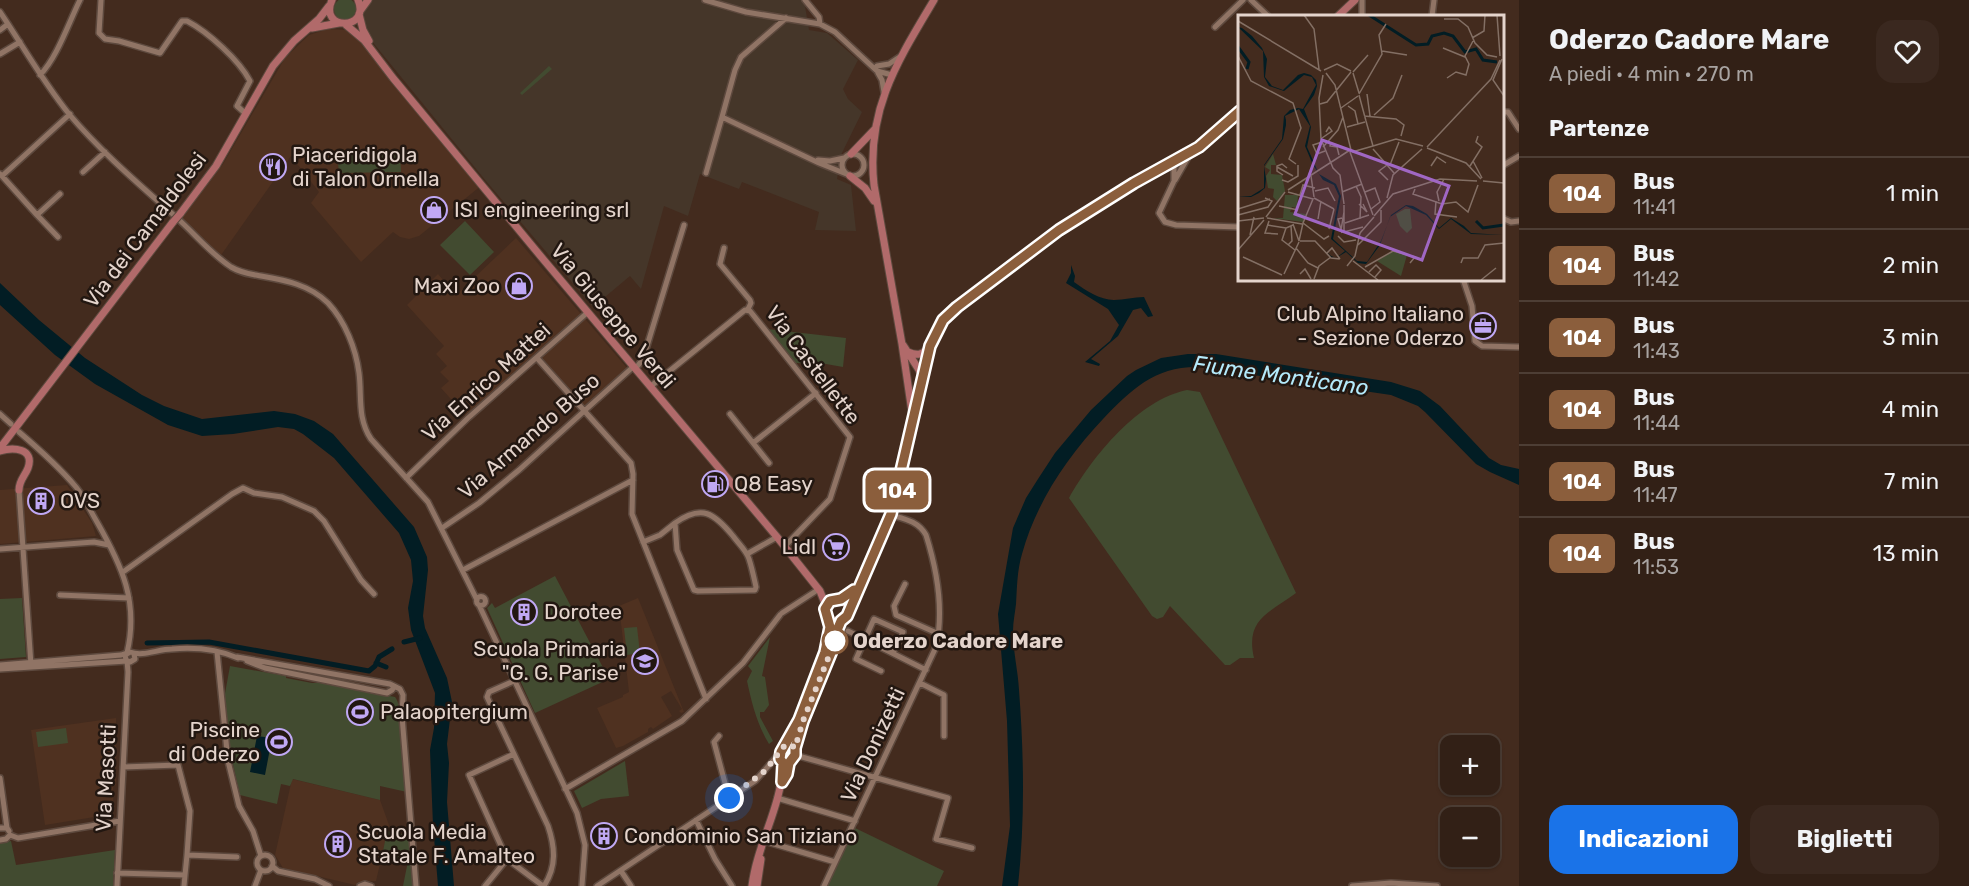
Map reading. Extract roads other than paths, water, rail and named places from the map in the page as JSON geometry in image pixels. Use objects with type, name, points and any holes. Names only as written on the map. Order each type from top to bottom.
[{"type":"main road","name":"Via Giuseppe Verdi","points":[[358,0],[363,30],[381,62]]},
{"type":"main road","points":[[310,29],[354,21],[368,0]]},
{"type":"main road","points":[[912,424],[906,369],[872,171],[875,129],[884,92],[934,0]]},
{"type":"main road","points":[[1339,15],[1355,0]]},
{"type":"main road","name":"Via dei Camaldolesi","points":[[0,449],[216,166],[245,113],[282,54],[310,29],[330,2]]},
{"type":"main road","name":"Via Giuseppe Verdi","points":[[330,2],[332,18],[361,36],[588,312],[785,546],[819,590],[826,606]]},
{"type":"main road","points":[[752,886],[754,870],[782,782],[785,763],[795,752],[803,721],[833,648],[841,621],[848,612],[891,514],[930,346],[943,320],[1059,230],[1134,183],[1191,152],[1215,135],[1238,113]]},
{"type":"main road","points":[[848,156],[875,129]]},
{"type":"main road","points":[[849,176],[868,191],[877,206]]},
{"type":"main road","points":[[902,344],[923,376]]},
{"type":"main road","points":[[908,352],[918,355],[924,353],[930,346]]},
{"type":"main road","points":[[906,369],[911,377],[923,376]]},
{"type":"main road","points":[[0,449],[22,448],[29,459],[29,467],[21,480],[19,490]]},
{"type":"main road","points":[[785,763],[780,759],[780,753],[799,720],[822,664],[830,627],[826,606],[861,584]]},
{"type":"main road","name":"Via Giuseppe Verdi","points":[[819,590],[837,599]]},
{"type":"main road","points":[[837,599],[847,605],[848,612]]},
{"type":"main road","points":[[829,618],[841,621]]},
{"type":"main road","points":[[785,745],[791,745],[795,752]]},
{"type":"main road","points":[[757,886],[764,842]]},
{"type":"street","points":[[40,75],[53,56],[80,0]]},
{"type":"street","points":[[101,0],[99,33],[100,37],[105,39],[160,53],[182,21],[187,21],[211,38],[245,71],[250,81],[237,106],[245,113]]},
{"type":"street","points":[[705,0],[746,12],[820,24],[835,33],[874,67],[882,80],[884,92]]},
{"type":"street","points":[[805,0],[819,17],[820,24]]},
{"type":"street","points":[[1215,27],[1243,0]]},
{"type":"street","points":[[1251,0],[1267,15]]},
{"type":"street","points":[[1432,15],[1434,0]]},
{"type":"street","points":[[0,12],[40,75],[70,114],[147,192],[230,266],[248,274],[293,282],[320,296],[329,305],[345,329],[356,358],[360,374],[361,416],[365,429],[371,439],[428,502],[479,600],[565,789],[583,833],[585,858],[583,886]]},
{"type":"street","points":[[706,173],[735,70],[741,57],[786,18]]},
{"type":"street","points":[[0,30],[8,24]]},
{"type":"street","points":[[0,54],[20,42]]},
{"type":"street","points":[[874,67],[889,64],[903,55]]},
{"type":"street","points":[[874,67],[886,69],[892,75]]},
{"type":"street","points":[[1504,112],[1508,112],[1519,129]]},
{"type":"street","points":[[58,237],[1,175],[70,114]]},
{"type":"street","points":[[722,117],[813,160],[849,176],[860,174],[864,166],[861,157],[848,156],[830,161],[813,160]]},
{"type":"street","points":[[83,172],[105,152]]},
{"type":"street","points":[[1191,152],[1159,213],[1165,222],[1176,225],[1238,227]]},
{"type":"street","points":[[848,156],[842,166],[844,172],[849,176]]},
{"type":"street","points":[[1504,165],[1519,156]]},
{"type":"street","points":[[1174,162],[1174,181]]},
{"type":"street","points":[[37,215],[60,194]]},
{"type":"street","points":[[1504,219],[1510,222],[1519,221]]},
{"type":"street","points":[[635,367],[643,359],[684,225]]},
{"type":"street","points":[[724,248],[720,264],[750,300],[748,309]]},
{"type":"street","points":[[1463,280],[1472,306],[1475,341],[1482,346],[1519,347]]},
{"type":"street","name":"Via Castellette","points":[[651,386],[748,309],[850,437],[830,499],[785,546]]},
{"type":"street","name":"Via Enrico Mattei","points":[[406,478],[468,418],[588,312]]},
{"type":"street","points":[[537,358],[628,458],[632,467],[633,480],[632,514],[706,699]]},
{"type":"street","name":"Via Armando Buso","points":[[442,528],[479,503],[519,470],[635,367]]},
{"type":"street","points":[[753,443],[816,393]]},
{"type":"street","points":[[0,414],[11,424]]},
{"type":"street","points":[[730,414],[769,463]]},
{"type":"street","name":"Via Masotti","points":[[20,432],[74,484],[110,545],[123,572],[129,598],[131,657],[128,672],[117,886]]},
{"type":"street","points":[[463,570],[633,480]]},
{"type":"street","points":[[123,572],[212,507],[243,488],[254,493],[282,497],[314,510],[324,521],[361,580],[374,594]]},
{"type":"street","points":[[19,490],[31,665]]},
{"type":"street","points":[[643,542],[660,535],[675,523],[687,514],[694,512],[710,514],[720,520],[747,554],[755,590],[694,590],[677,550],[675,523]]},
{"type":"street","points":[[891,514],[914,522],[926,535],[938,592],[939,634],[896,615],[894,606],[905,584]]},
{"type":"street","points":[[94,542],[100,539],[102,532]]},
{"type":"street","points":[[747,554],[777,537]]},
{"type":"street","points":[[0,549],[94,542],[110,545]]},
{"type":"street","points":[[565,789],[682,721],[743,663],[781,614],[819,590]]},
{"type":"street","points":[[60,595],[129,598]]},
{"type":"street","points":[[881,671],[856,659],[874,619],[903,632],[893,653]]},
{"type":"street","points":[[848,632],[926,670]]},
{"type":"street","name":"Via Donizetti","points":[[824,886],[926,670],[939,634]]},
{"type":"street","points":[[0,669],[111,656],[131,657],[172,649],[199,648],[225,652],[267,669],[317,681],[387,693],[394,687]]},
{"type":"street","points":[[217,652],[228,761],[239,806],[253,831],[261,856]]},
{"type":"street","points":[[237,657],[390,684],[400,689],[403,695],[402,716],[416,886]]},
{"type":"street","points":[[267,669],[271,663]]},
{"type":"street","points":[[0,665],[31,665]]},
{"type":"street","points":[[317,681],[319,671]]},
{"type":"street","points":[[514,681],[489,692],[487,697],[514,754],[548,826],[552,837],[554,849],[552,871],[544,886],[507,860],[469,775],[514,754]]},
{"type":"street","name":"Via Donizetti","points":[[920,683],[944,695],[945,736]]},
{"type":"street","points":[[719,736],[714,742],[729,798]]},
{"type":"street","points":[[795,752],[948,798],[936,839],[972,848]]},
{"type":"street","points":[[597,886],[755,781],[780,753]]},
{"type":"street","points":[[771,764],[785,763]]},
{"type":"street","points":[[123,767],[178,765],[190,811],[184,886]]},
{"type":"street","points":[[0,778],[7,828],[5,838],[18,838],[120,820]]},
{"type":"street","points":[[777,798],[855,821]]},
{"type":"street","points":[[696,820],[715,859],[732,886]]},
{"type":"street","points":[[0,828],[7,828]]},
{"type":"street","points":[[764,842],[835,862]]},
{"type":"street","points":[[187,855],[237,857]]},
{"type":"street","points":[[261,856],[270,857],[272,866],[278,871],[315,879],[329,886]]},
{"type":"street","points":[[261,856],[257,867],[266,871],[272,866]]},
{"type":"street","points":[[485,886],[507,860]]},
{"type":"street","points":[[255,886],[261,870]]},
{"type":"street","points":[[621,871],[632,886]]},
{"type":"street","points":[[117,873],[185,875]]},
{"type":"street","points":[[1352,886],[1391,883],[1437,886]]},
{"type":"street","points":[[360,886],[367,884],[371,886]]},
{"type":"water","points":[[1071,265],[1075,276],[1074,282],[1083,288],[1109,300],[1144,297],[1153,316],[1148,317],[1141,308],[1133,310],[1118,336],[1091,359],[1100,364],[1099,366],[1085,362],[1110,341],[1119,325],[1108,309],[1066,283],[1071,273]]},
{"type":"water","points":[[0,283],[39,320],[85,358],[142,395],[164,406],[202,419],[274,411],[295,414],[314,421],[333,434],[414,527],[427,557],[428,570],[423,616],[425,628],[447,678],[452,702],[447,744],[449,763],[447,802],[454,886],[438,886],[430,750],[434,728],[435,693],[411,630],[408,608],[413,581],[411,560],[399,533],[334,458],[294,429],[278,427],[202,436],[168,425],[95,384],[55,355],[0,305]]},
{"type":"water","name":"Fiume Monticano","points":[[1188,354],[1216,354],[1391,382],[1420,391],[1440,406],[1489,458],[1501,465],[1519,469],[1519,485],[1476,464],[1418,406],[1391,395],[1199,367],[1170,370],[1145,381],[1103,419],[1065,465],[1044,499],[1022,554],[1013,631],[1022,739],[1022,837],[1018,886],[1002,886],[1010,826],[1007,721],[998,614],[1013,528],[1026,498],[1055,453],[1091,410],[1136,370],[1161,358]]},
{"type":"water","points":[[257,736],[272,738],[265,775],[250,772]]},
{"type":"waterway","points":[[404,642],[420,638]]},
{"type":"waterway","points":[[147,643],[209,642],[369,671],[375,666],[379,657],[392,649]]},
{"type":"waterway","points":[[376,663],[386,667]]},
{"type":"place","name":"Piaceridigola di Talon Ornella","points":[[273,167]]},
{"type":"place","name":"ISI engineering srl","points":[[434,210]]},
{"type":"place","name":"Maxi Zoo","points":[[519,286]]},
{"type":"place","name":"Club Alpino Italiano - Sezione Oderzo","points":[[1483,326]]},
{"type":"place","name":"Q8 Easy","points":[[715,484]]},
{"type":"place","name":"OVS","points":[[41,501]]},
{"type":"place","name":"Lidl","points":[[836,547]]},
{"type":"place","name":"Dorotee","points":[[524,612]]},
{"type":"place","name":"Oderzo Cadore Mare","points":[[835,641]]},
{"type":"place","name":"Scuola Primaria \"G. G. Parise\"","points":[[645,661]]},
{"type":"place","name":"Palaopitergium","points":[[360,712]]},
{"type":"place","name":"Piscine di Oderzo","points":[[279,742]]},
{"type":"place","name":"Condominio San Tiziano","points":[[604,836]]},
{"type":"place","name":"Scuola Media Statale F. Amalteo","points":[[338,844]]}]
